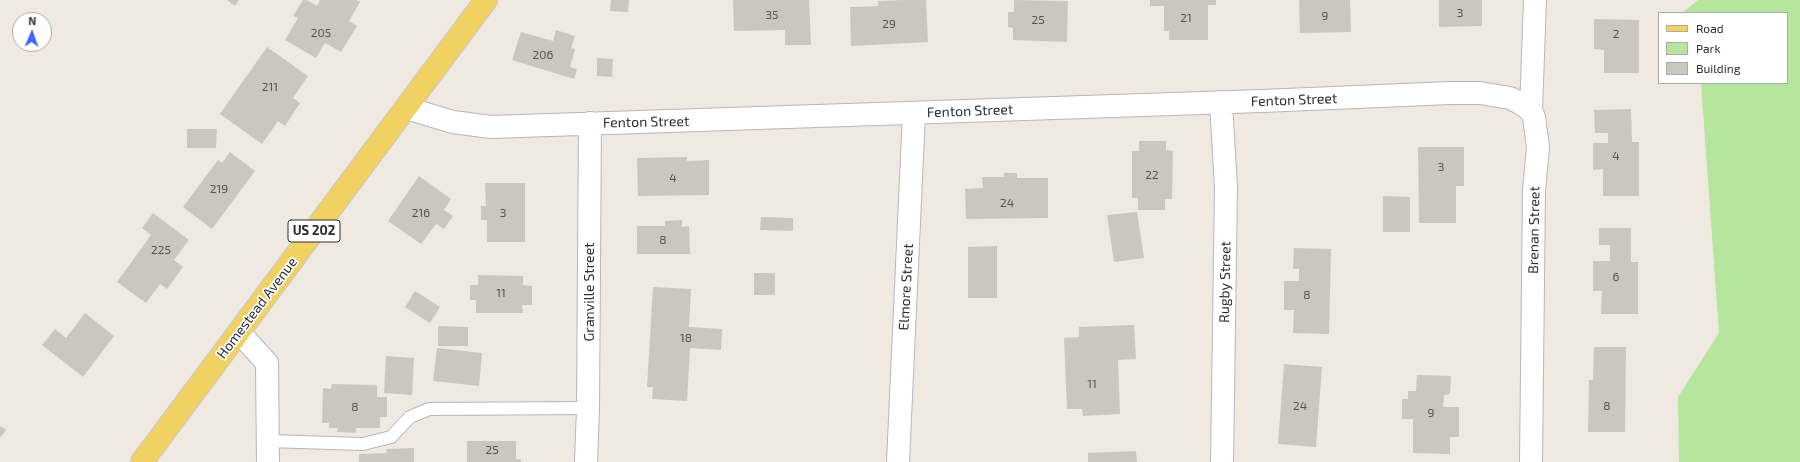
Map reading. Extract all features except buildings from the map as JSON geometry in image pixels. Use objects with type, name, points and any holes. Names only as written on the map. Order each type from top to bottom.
[{"type":"main road","name":"Homestead Avenue","points":[[142,462],[486,0]]},
{"type":"street","name":"Brenan Street","points":[[1531,462],[1534,190],[1538,147],[1534,117],[1531,111],[1535,0]]},
{"type":"street","name":"Fenton Street","points":[[406,108],[453,122],[491,127],[1221,102],[1409,94],[1480,93],[1510,98],[1522,104],[1531,111]]},
{"type":"street","name":"Rugby Street","points":[[1221,102],[1226,188],[1222,462]]},
{"type":"street","name":"Elmore Street","points":[[898,462],[914,112]]},
{"type":"street","name":"Granville Street","points":[[586,462],[588,408],[590,123]]},
{"type":"street","points":[[239,332],[267,363],[268,452]]},
{"type":"lane","points":[[268,452],[363,444],[391,437],[410,417],[429,409],[588,408]]},
{"type":"green space","points":[[1698,0],[1800,0],[1800,462],[1679,462],[1678,397],[1719,333],[1701,84],[1788,84],[1788,12],[1683,12]]}]
